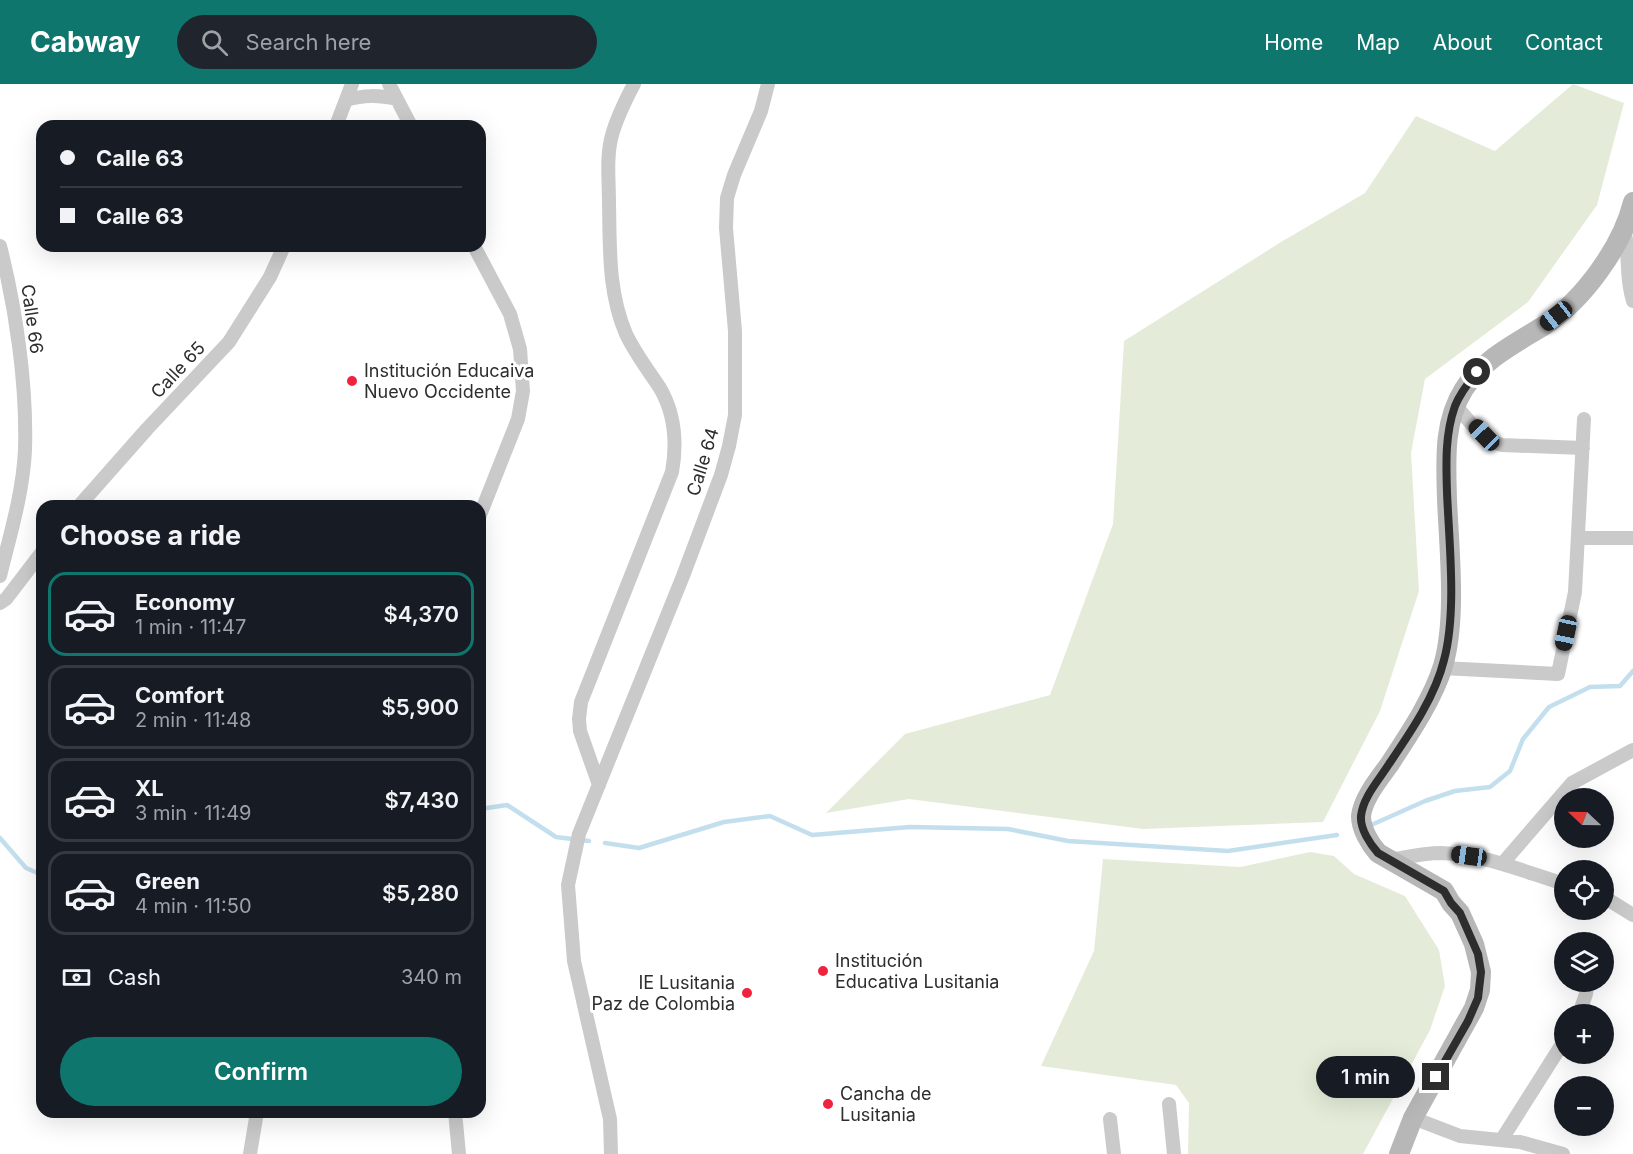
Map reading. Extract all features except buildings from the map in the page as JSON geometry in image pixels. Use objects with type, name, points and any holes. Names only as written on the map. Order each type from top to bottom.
[{"type":"main road","points":[[1400,1154],[1413,1118],[1474,1008],[1480,990],[1481,972],[1474,944],[1460,913],[1444,891],[1390,860],[1372,846],[1361,816],[1375,783],[1387,768],[1420,714],[1442,668],[1449,637],[1450,610],[1446,464],[1448,432],[1455,405],[1464,388],[1477,372],[1493,357],[1553,319],[1587,287],[1608,258],[1624,228],[1633,202]]},
{"type":"street","points":[[338,120],[352,84]]},
{"type":"street","points":[[389,84],[408,120]]},
{"type":"street","points":[[599,785],[580,731],[579,719],[582,702],[672,472],[676,453],[675,434],[669,408],[627,335],[619,316],[611,273],[608,158],[620,111],[634,84]]},
{"type":"street","name":"Calle 64","points":[[611,1154],[610,1119],[574,961],[568,885],[579,834],[683,576],[721,475],[729,446],[735,416],[735,331],[726,228],[727,198],[734,175],[761,111],[768,84]]},
{"type":"street","points":[[346,100],[364,95],[397,99]]},
{"type":"street","points":[[1624,228],[1629,287],[1633,302]]},
{"type":"street","name":"Calle 66","points":[[0,246],[10,285],[18,338],[25,451],[19,498],[0,576]]},
{"type":"street","name":"Calle 65","points":[[85,500],[147,429],[229,342],[270,277],[281,252]]},
{"type":"street","points":[[477,252],[510,315],[520,349],[523,391],[518,419],[486,500]]},
{"type":"street","points":[[1455,405],[1494,443],[1583,448]]},
{"type":"street","points":[[1442,668],[1558,674],[1575,592],[1584,419]]},
{"type":"street","points":[[1579,538],[1633,538]]},
{"type":"street","points":[[0,603],[6,599],[36,560]]},
{"type":"street","points":[[1502,864],[1572,783],[1633,750]]},
{"type":"street","points":[[1390,860],[1439,853],[1469,856],[1554,881]]},
{"type":"street","points":[[1614,901],[1631,907]]},
{"type":"street","points":[[1502,1139],[1554,1057]]},
{"type":"street","points":[[1169,1104],[1174,1154]]},
{"type":"street","points":[[250,1154],[256,1118]]},
{"type":"street","points":[[456,1118],[459,1154]]},
{"type":"street","points":[[1413,1118],[1460,1136],[1502,1139],[1545,1147],[1563,1154]]},
{"type":"street","points":[[1110,1119],[1114,1154]]},
{"type":"green space","points":[[1573,84],[1624,103],[1597,205],[1528,302],[1425,379],[1411,453],[1419,591],[1380,711],[1323,822],[1143,829],[909,799],[826,813],[905,734],[1050,695],[1113,524],[1124,341],[1281,242],[1365,193],[1416,116],[1495,151]]},
{"type":"green space","points":[[1310,852],[1334,856],[1354,874],[1405,896],[1439,950],[1445,986],[1430,1030],[1363,1154],[1188,1154],[1189,1103],[1176,1085],[1041,1066],[1094,951],[1103,859],[1240,867]]},
{"type":"waterway","points":[[1369,826],[1425,801],[1455,791],[1490,787],[1510,771],[1523,739],[1549,707],[1590,687],[1620,686],[1633,671]]},
{"type":"waterway","points":[[486,808],[507,805],[556,837],[589,841]]},
{"type":"waterway","points":[[605,843],[639,848],[724,822],[770,816],[812,835],[910,827],[1008,829],[1068,841],[1228,851],[1337,835]]},
{"type":"waterway","points":[[0,838],[26,868],[36,872]]},
{"type":"place","name":"Institución Educaiva Nuevo Occidente","points":[[352,381]]},
{"type":"place","name":"Institución Educativa Lusitania","points":[[823,971]]},
{"type":"place","name":"IE Lusitania Paz de Colombia","points":[[747,993]]},
{"type":"place","name":"Cancha de Lusitania","points":[[828,1104]]},
{"type":"route","points":[[1436,1077],[1468,1021],[1478,998],[1481,972],[1478,954],[1461,920],[1460,913],[1444,891],[1378,853],[1364,829],[1361,816],[1375,783],[1387,768],[1420,714],[1437,680],[1446,653],[1450,610],[1446,464],[1448,432],[1455,405],[1464,388],[1477,372]]}]
